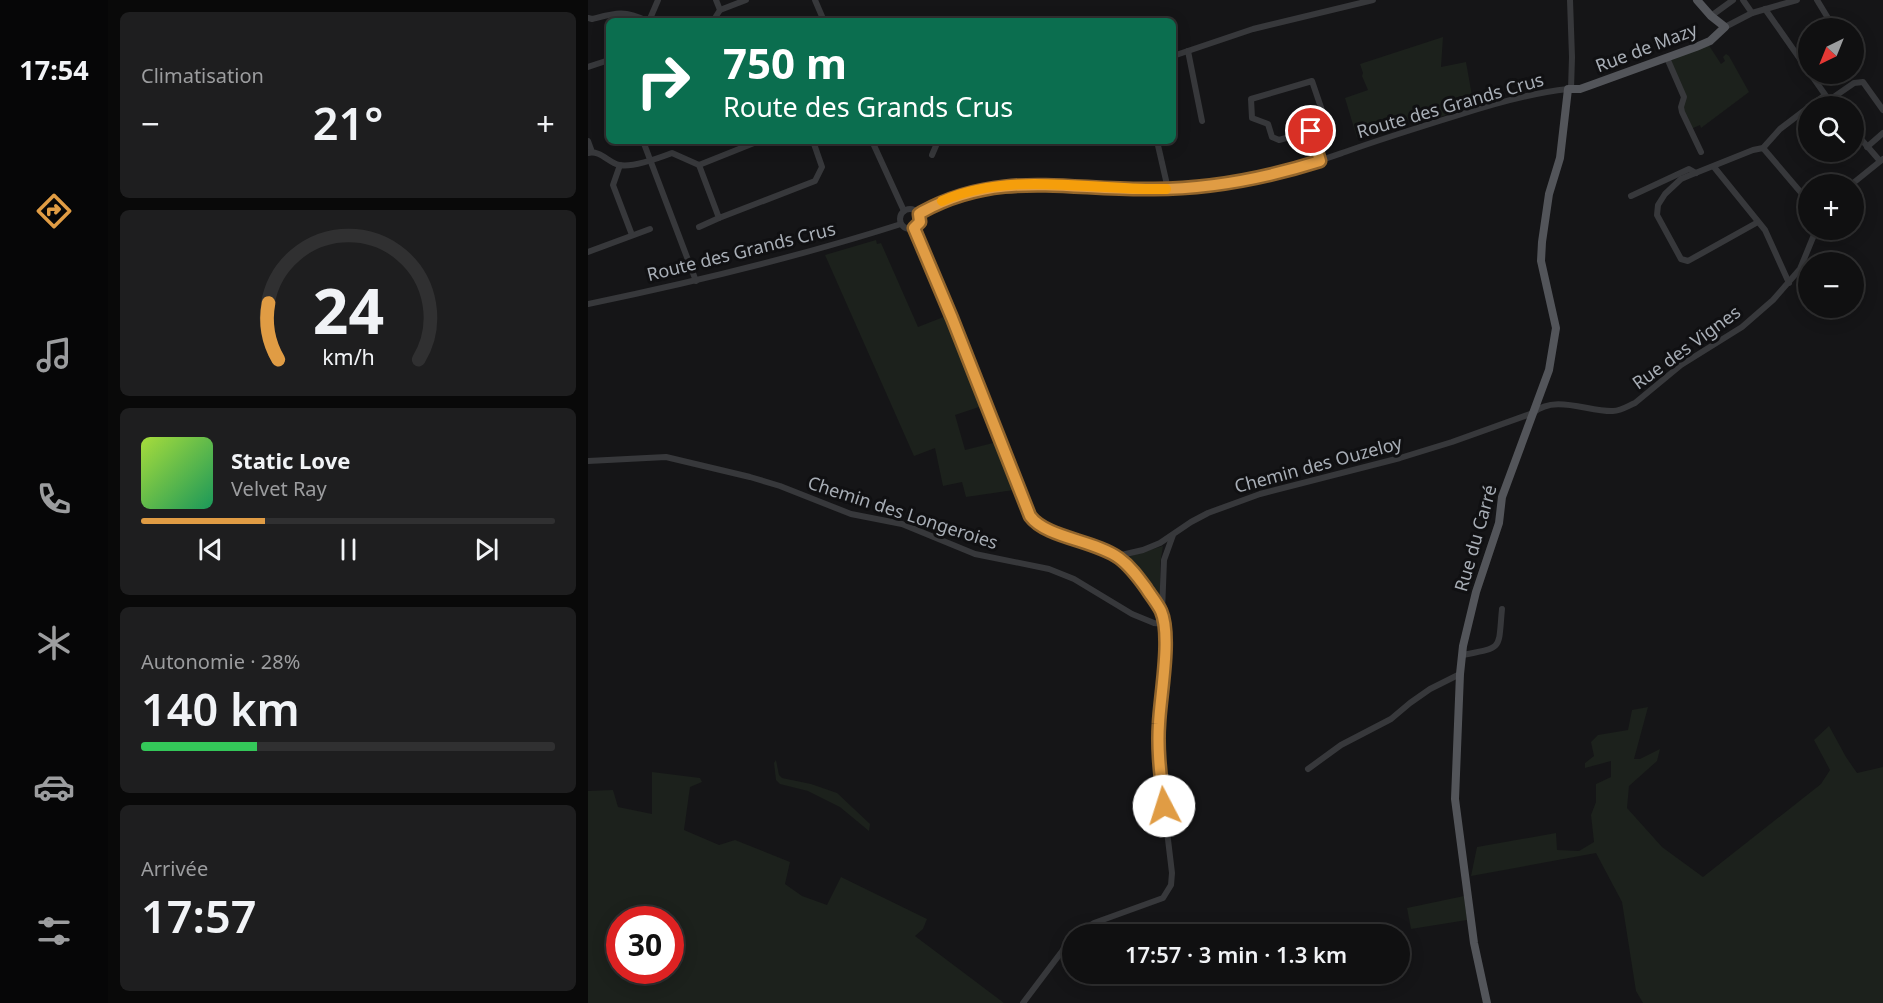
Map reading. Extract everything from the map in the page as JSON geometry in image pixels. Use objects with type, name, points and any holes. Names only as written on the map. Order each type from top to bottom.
[{"type":"main road","points":[[1696,0],[1725,27]]},
{"type":"main road","name":"Rue de Mazy","points":[[1569,89],[1587,87],[1710,41],[1725,27]]},
{"type":"main road","name":"Rue du Carré","points":[[1487,1003],[1474,943],[1455,799],[1460,674],[1476,592],[1499,523],[1502,497],[1549,370],[1556,328],[1541,261],[1542,242],[1549,194],[1560,158],[1569,89]]},
{"type":"street","points":[[649,18],[658,0]]},
{"type":"street","points":[[716,0],[720,10]]},
{"type":"street","points":[[714,18],[720,10],[746,0]]},
{"type":"street","points":[[815,0],[823,18]]},
{"type":"street","points":[[1176,55],[1252,29],[1373,0]]},
{"type":"street","points":[[1569,89],[1572,57],[1570,0]]},
{"type":"street","points":[[1711,16],[1733,0]]},
{"type":"street","points":[[1743,0],[1752,13]]},
{"type":"street","name":"Rue de Mazy","points":[[1725,27],[1752,13],[1795,0]]},
{"type":"street","points":[[1818,0],[1828,18]]},
{"type":"street","points":[[1765,9],[1825,96]]},
{"type":"street","points":[[588,18],[620,12],[642,18]]},
{"type":"street","points":[[1188,51],[1202,121]]},
{"type":"street","points":[[1667,58],[1684,97],[1682,112],[1701,152]]},
{"type":"street","points":[[588,67],[606,61]]},
{"type":"street","points":[[1312,81],[1327,125],[1311,131],[1279,140],[1272,137],[1268,124],[1252,118],[1251,99],[1312,81]]},
{"type":"street","points":[[1830,96],[1854,83],[1863,82],[1883,110]]},
{"type":"street","name":"Route des Grands Crus","points":[[919,214],[944,200],[959,195],[1015,185],[1168,189],[1239,182],[1320,161],[1489,105],[1569,89]]},
{"type":"street","points":[[1758,222],[1688,261],[1681,258],[1657,215],[1658,206],[1665,194],[1681,179],[1763,148],[1780,129],[1798,115]]},
{"type":"street","points":[[1311,131],[1320,161]]},
{"type":"street","points":[[1868,147],[1883,133]]},
{"type":"street","points":[[588,141],[590,153],[621,165],[650,161],[672,153],[699,165],[719,218]]},
{"type":"street","points":[[1864,142],[1881,160],[1864,174]]},
{"type":"street","points":[[644,144],[696,281]]},
{"type":"street","points":[[699,165],[744,144]]},
{"type":"street","points":[[699,227],[815,181],[822,167],[814,144]]},
{"type":"street","points":[[873,144],[904,211]]},
{"type":"street","points":[[932,155],[938,144]]},
{"type":"street","points":[[1158,144],[1168,189]]},
{"type":"street","points":[[1763,148],[1798,189]]},
{"type":"street","points":[[621,165],[613,184],[632,235]]},
{"type":"street","points":[[1714,167],[1765,230],[1789,284]]},
{"type":"street","points":[[1631,196],[1689,169],[1696,172]]},
{"type":"street","points":[[914,209],[919,214],[920,222],[914,228],[907,229],[901,224],[900,216],[904,211],[914,209]]},
{"type":"street","name":"Route des Grands Crus","points":[[588,303],[696,281],[816,251],[901,224]]},
{"type":"street","points":[[914,228],[1030,516],[1041,527],[1117,556],[1130,567],[1162,612]]},
{"type":"street","points":[[588,252],[650,229]]},
{"type":"street","name":"Rue des Vignes","points":[[1533,413],[1540,407],[1565,405],[1596,411],[1615,411],[1635,403],[1681,365],[1742,327],[1789,284],[1800,269],[1812,240]]},
{"type":"street","name":"Chemin des Ouzeloy","points":[[1117,556],[1160,543],[1208,513],[1260,494],[1400,458],[1533,413]]},
{"type":"street","name":"Chemin des Longeroies","points":[[588,462],[666,457],[750,477],[780,486],[851,514],[902,524],[975,554],[1049,569],[1074,579],[1132,614],[1154,623],[1164,624]]},
{"type":"street","points":[[1092,924],[1163,898],[1171,885],[1172,873],[1159,742],[1164,666],[1162,612],[1164,560],[1173,534]]},
{"type":"street","points":[[1463,655],[1493,649],[1499,643],[1502,609]]},
{"type":"street","points":[[1308,769],[1341,745],[1391,719],[1410,702],[1430,689],[1460,674]]},
{"type":"street","points":[[1023,1003],[1062,951]]},
{"type":"shaded area","points":[[1443,37],[1441,67],[1466,62],[1474,107],[1416,124],[1415,118],[1357,138],[1345,98],[1368,90],[1360,64]]},
{"type":"shaded area","points":[[1708,44],[1721,64],[1725,61],[1723,57],[1726,54],[1729,56],[1749,92],[1701,128],[1700,125],[1691,129],[1683,108],[1686,97],[1670,61]]},
{"type":"shaded area","points":[[876,240],[877,244],[881,243],[918,327],[946,316],[982,406],[955,415],[965,450],[997,442],[1014,490],[966,497],[962,482],[943,486],[935,448],[914,456],[825,255]]},
{"type":"shaded area","points":[[1163,546],[1160,564],[1160,596],[1155,595],[1127,557]]},
{"type":"shaded area","points":[[1648,707],[1634,759],[1640,759],[1660,749],[1657,761],[1629,786],[1627,808],[1662,847],[1703,877],[1821,784],[1830,770],[1814,740],[1829,726],[1857,773],[1883,767],[1883,1003],[1643,1003],[1636,991],[1622,902],[1596,853],[1471,876],[1477,847],[1556,833],[1557,850],[1579,851],[1594,842],[1591,815],[1596,802],[1596,784],[1611,777],[1611,761],[1585,768],[1585,763],[1594,756],[1591,742],[1598,735],[1628,730],[1632,710]]},
{"type":"shaded area","points":[[776,760],[779,775],[782,778],[811,784],[837,793],[870,824],[869,831],[840,807],[808,791],[780,784],[776,780],[774,763]]},
{"type":"shaded area","points":[[652,772],[700,778],[702,782],[690,787],[684,830],[719,845],[735,840],[790,862],[785,884],[802,896],[827,905],[841,877],[927,919],[923,929],[915,936],[1004,1003],[588,1003],[588,791],[613,790],[618,807],[652,814]]},
{"type":"shaded area","points":[[1464,896],[1467,920],[1411,929],[1407,908]]},
{"type":"slow traffic","points":[[942,201],[984,189],[1015,185],[1166,189]]},
{"type":"route","points":[[1164,806],[1158,726],[1165,655],[1162,612],[1130,567],[1117,556],[1041,527],[1030,516],[914,228],[920,222],[919,214],[922,212],[944,200],[984,189],[1038,184],[1116,189],[1168,189],[1239,182],[1291,170],[1320,161],[1311,131]]}]
